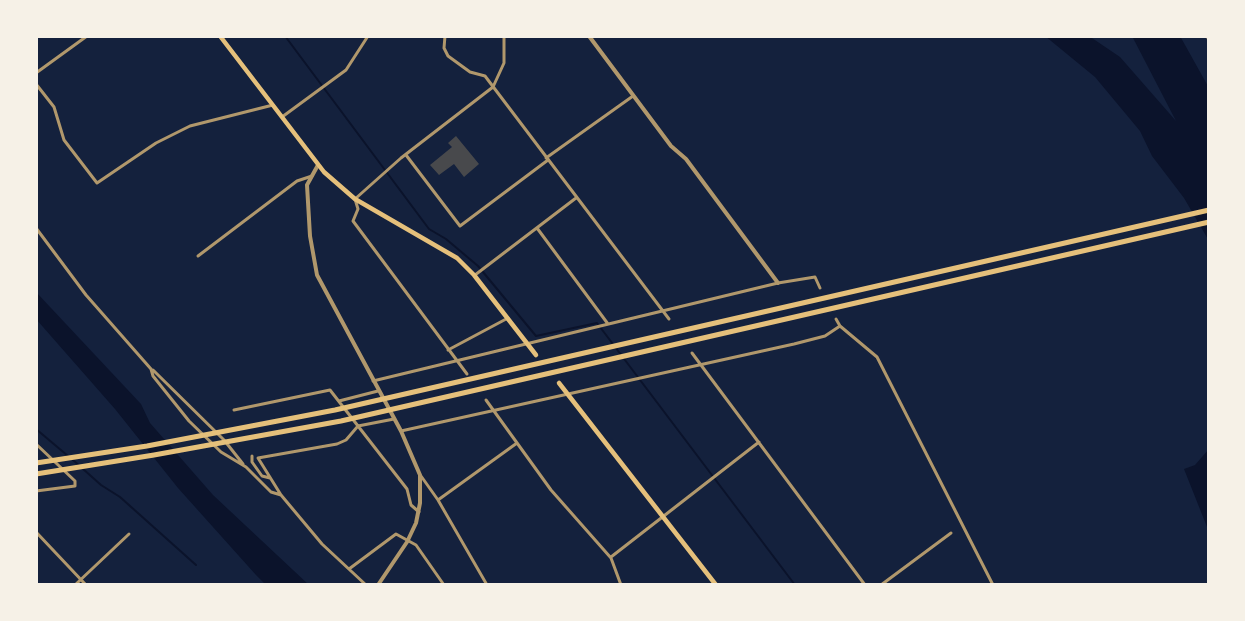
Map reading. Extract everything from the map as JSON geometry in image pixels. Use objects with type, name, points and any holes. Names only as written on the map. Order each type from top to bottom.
[{"type":"highway","points":[[36,463],[248,428],[392,398],[1209,210]]},
{"type":"highway","points":[[36,474],[341,421],[1209,222]]},
{"type":"main road","points":[[220,36],[318,165],[355,199],[437,244],[457,258],[474,275],[536,355]]},
{"type":"main road","points":[[559,383],[716,585]]},
{"type":"street","points":[[36,73],[87,36]]},
{"type":"street","points":[[282,117],[346,70],[368,36]]},
{"type":"street","points":[[445,36],[444,48],[448,56],[470,72],[485,76],[669,319]]},
{"type":"street","points":[[467,374],[353,221],[358,209],[355,199],[406,155],[494,87],[504,63],[504,36]]},
{"type":"street","points":[[590,36],[671,146],[686,159],[778,283]]},
{"type":"street","points":[[36,84],[54,107],[64,140],[97,183],[156,143],[190,126],[273,105]]},
{"type":"street","points":[[406,155],[460,226],[633,96]]},
{"type":"street","points":[[318,165],[307,184],[309,226],[317,275],[401,431],[420,475],[438,500],[487,585]]},
{"type":"street","points":[[198,255],[297,182],[312,176]]},
{"type":"street","points":[[474,275],[576,198]]},
{"type":"street","points":[[36,228],[94,304],[151,369],[224,440],[271,492],[281,495]]},
{"type":"street","points":[[537,228],[608,324]]},
{"type":"street","points":[[373,381],[778,283],[815,277],[820,288]]},
{"type":"street","points":[[448,350],[508,318]]},
{"type":"street","points":[[836,319],[840,326],[877,357],[993,585]]},
{"type":"street","points":[[401,431],[794,344],[825,336],[840,326]]},
{"type":"street","points":[[692,353],[865,585]]},
{"type":"street","points":[[151,369],[153,376],[189,421],[221,452],[246,467]]},
{"type":"street","points":[[234,410],[330,390],[407,489],[411,505],[419,512]]},
{"type":"street","points":[[339,401],[378,391]]},
{"type":"street","points":[[486,400],[551,490],[611,558],[621,585]]},
{"type":"street","points":[[366,585],[322,544],[281,495],[258,458],[337,444],[346,440],[358,426],[394,419]]},
{"type":"street","points":[[611,558],[759,442]]},
{"type":"street","points":[[438,500],[518,443]]},
{"type":"street","points":[[36,444],[75,481],[75,486],[36,491]]},
{"type":"street","points":[[252,456],[252,462],[262,476],[270,478]]},
{"type":"street","points":[[378,585],[407,542],[419,512],[420,475]]},
{"type":"street","points":[[36,532],[86,585]]},
{"type":"street","points":[[881,585],[951,533]]},
{"type":"street","points":[[75,585],[129,534]]},
{"type":"street","points":[[349,569],[396,534],[416,545],[444,585]]},
{"type":"water","points":[[1045,36],[1089,36],[1120,57],[1176,121],[1132,36],[1180,36],[1209,88],[1209,241],[1184,198],[1152,156],[1140,131],[1095,77]]},
{"type":"water","points":[[36,292],[141,404],[150,423],[213,495],[309,585],[266,585],[256,575],[178,488],[115,409],[36,319]]},
{"type":"water","points":[[1209,449],[1209,532],[1184,469],[1195,465]]},
{"type":"building","points":[[456,136],[479,164],[464,177],[454,164],[439,175],[430,165],[452,147],[448,143]]},
{"type":"waterway","points":[[285,36],[429,229],[446,239],[478,266],[536,336],[597,323],[795,585]]},
{"type":"waterway","points":[[36,429],[68,456]]},
{"type":"waterway","points":[[73,460],[101,485],[120,497],[196,565]]}]
